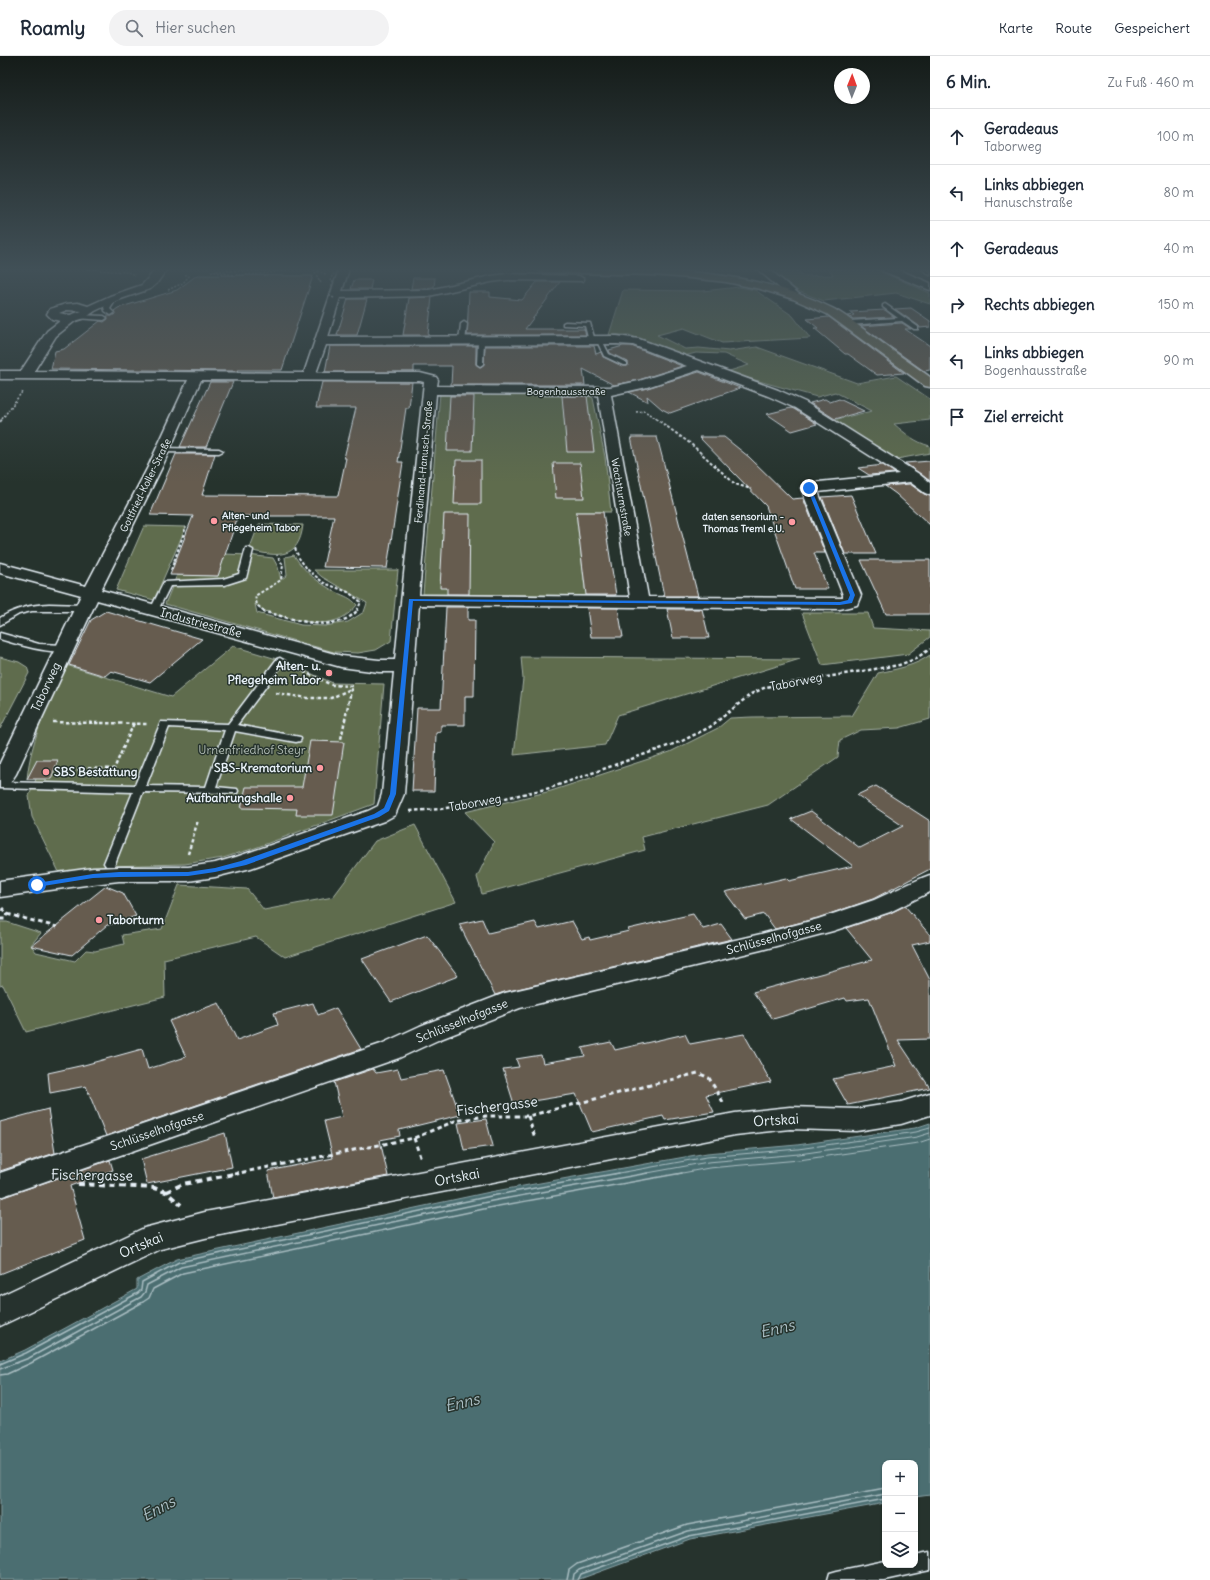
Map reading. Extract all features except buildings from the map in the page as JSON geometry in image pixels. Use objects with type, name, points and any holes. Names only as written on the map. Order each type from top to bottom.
[{"type":"main road","points":[[873,340],[930,383]]},
{"type":"street","points":[[29,375],[48,340]]},
{"type":"street","points":[[0,375],[308,377],[314,366],[322,341],[635,342],[773,393],[800,406],[871,448],[914,477],[930,490]]},
{"type":"street","name":"Bogenhausstraße","points":[[430,390],[604,392],[620,390],[699,366]]},
{"type":"street","name":"Gottfried-Koller-Straße","points":[[88,600],[163,450],[196,376]]},
{"type":"street","name":"Ferdinand-Hanusch-Straße","points":[[308,377],[420,377],[431,380],[393,794],[387,810]]},
{"type":"street","name":"Wachtturmstraße","points":[[604,392],[640,602]]},
{"type":"street","points":[[410,600],[840,604],[851,602],[852,595],[809,488],[914,477]]},
{"type":"street","name":"Industriestraße","points":[[0,568],[88,600],[154,610],[341,661],[379,666],[404,666]]},
{"type":"street","name":"Taborweg","points":[[0,781],[5,774],[88,600]]},
{"type":"street","points":[[0,889],[112,875],[188,874],[215,870],[243,863],[376,816],[387,810]]},
{"type":"street","name":"Schlüsselhofgasse","points":[[0,1185],[390,1051],[514,1000],[761,942],[817,927],[882,906],[930,883]]},
{"type":"street","name":"Ortskai","points":[[0,1312],[155,1237],[236,1218],[735,1124],[790,1118],[857,1120],[901,1113],[930,1104]]},
{"type":"lane","points":[[596,341],[606,355],[624,364]]},
{"type":"lane","points":[[480,364],[481,342]]},
{"type":"lane","points":[[163,450],[219,450]]},
{"type":"lane","points":[[154,610],[167,584],[224,582],[243,576],[249,550]]},
{"type":"lane","points":[[0,622],[14,613],[27,609],[88,600]]},
{"type":"lane","points":[[0,636],[39,647],[65,648]]},
{"type":"lane","points":[[210,790],[231,727],[280,661]]},
{"type":"lane","points":[[110,863],[165,724],[231,727],[296,738]]},
{"type":"lane","points":[[0,785],[233,791]]},
{"type":"lane","points":[[918,1563],[930,1561]]},
{"type":"lane","points":[[837,1580],[897,1568]]},
{"type":"path","points":[[0,422],[29,375]]},
{"type":"path","points":[[636,412],[645,411],[691,444],[735,484],[751,489]]},
{"type":"path","points":[[167,584],[186,527]]},
{"type":"path","points":[[277,555],[283,565],[281,580],[255,596],[255,602],[258,608],[265,612],[316,624],[339,622],[355,614],[361,602],[348,592],[324,583],[308,570],[299,558],[295,548]]},
{"type":"path","name":"Taborweg","points":[[387,810],[412,811],[440,809],[500,799],[550,788],[682,741],[710,727],[751,694],[766,687],[899,665],[915,660],[930,649]]},
{"type":"path","points":[[280,661],[332,685],[352,686],[351,688]]},
{"type":"path","points":[[259,690],[307,698],[331,698],[351,688]]},
{"type":"path","points":[[341,739],[351,688]]},
{"type":"path","points":[[48,722],[165,724]]},
{"type":"path","points":[[70,788],[79,768],[114,769],[134,723]]},
{"type":"path","points":[[0,919],[5,919],[7,914],[57,927]]},
{"type":"path","name":"Fischergasse","points":[[166,1192],[183,1184],[414,1138],[455,1121],[486,1116],[528,1116],[698,1073],[709,1078],[735,1124]]},
{"type":"path","points":[[414,1138],[421,1160]]},
{"type":"path","name":"Fischergasse","points":[[71,1184],[154,1188],[166,1192],[172,1197]]},
{"type":"green space","points":[[642,340],[667,340],[685,349],[699,348],[729,351],[757,347],[857,383],[896,376],[930,399],[930,420],[894,424],[915,440],[930,446],[930,453],[897,459],[833,420],[872,411],[835,392],[817,397],[726,372],[749,365],[724,354],[696,353],[684,356]]},
{"type":"green space","points":[[715,340],[773,340],[722,343]]},
{"type":"green space","points":[[440,393],[586,395],[593,398],[605,457],[611,512],[576,512],[585,589],[615,590],[614,596],[423,594]]},
{"type":"green space","points":[[259,524],[303,525],[301,536],[297,545],[292,550],[285,553],[269,554],[249,550]]},
{"type":"green space","points":[[144,526],[186,527],[154,600],[116,590]]},
{"type":"green space","points":[[225,554],[273,558],[278,567],[281,580],[287,575],[285,557],[294,555],[302,566],[318,581],[350,599],[357,605],[350,613],[342,618],[324,623],[315,623],[272,614],[261,609],[255,604],[257,613],[301,625],[325,626],[348,622],[364,612],[367,603],[322,577],[314,570],[398,570],[391,641],[376,650],[358,653],[334,652],[165,604],[177,575],[218,576]]},
{"type":"green space","points":[[802,613],[868,613],[873,628],[930,631],[930,637],[908,654],[822,665]]},
{"type":"green space","name":"Urnenfriedhof Steyr","points":[[233,646],[280,660],[333,683],[384,684],[374,804],[255,848],[223,858],[185,864],[106,866],[71,872],[59,872],[32,817],[29,796],[36,779],[27,779],[32,749],[47,707],[66,665],[171,697]]},
{"type":"green space","points":[[930,655],[930,719],[899,728],[861,730],[840,740],[838,757],[768,805],[642,837],[645,850],[482,894],[477,877],[494,842],[465,812],[551,791],[670,752],[718,728],[730,718],[852,716],[878,673],[912,664]]},
{"type":"green space","points":[[0,657],[19,662],[27,667],[29,673],[0,729]]},
{"type":"green space","points":[[521,657],[800,659],[618,715],[605,745],[514,755],[523,679]]},
{"type":"green space","points":[[415,825],[456,902],[285,957],[256,937],[164,959],[165,997],[26,1032],[3,985],[0,986],[0,922],[7,922],[41,933],[31,945],[36,952],[75,961],[86,950],[95,951],[124,944],[122,935],[162,929],[179,885],[247,889],[264,910],[333,897],[375,841]]},
{"type":"water","name":"Enns","points":[[930,1123],[930,1495],[918,1497],[918,1460],[882,1460],[882,1504],[690,1539],[577,1580],[0,1580],[0,1361],[25,1350],[137,1289],[137,1280],[177,1259],[490,1192],[707,1153],[797,1145],[915,1128]]},
{"type":"place","name":"Alten- und Pflegeheim Tabor","points":[[214,521]]},
{"type":"place","name":"daten sensorium - Thomas Treml e.U.","points":[[792,522]]},
{"type":"place","name":"Alten- u. Pflegeheim Tabor","points":[[329,673]]},
{"type":"place","name":"SBS-Krematorium","points":[[320,768]]},
{"type":"place","name":"SBS Bestattung","points":[[46,772]]},
{"type":"place","name":"Aufbahrungshalle","points":[[290,798]]},
{"type":"place","name":"Taborturm","points":[[99,920]]},
{"type":"route","points":[[37,885],[93,876],[119,874],[188,874],[215,870],[243,863],[376,816],[387,810],[393,794],[410,600],[840,604],[851,602],[852,595],[809,488]]}]
